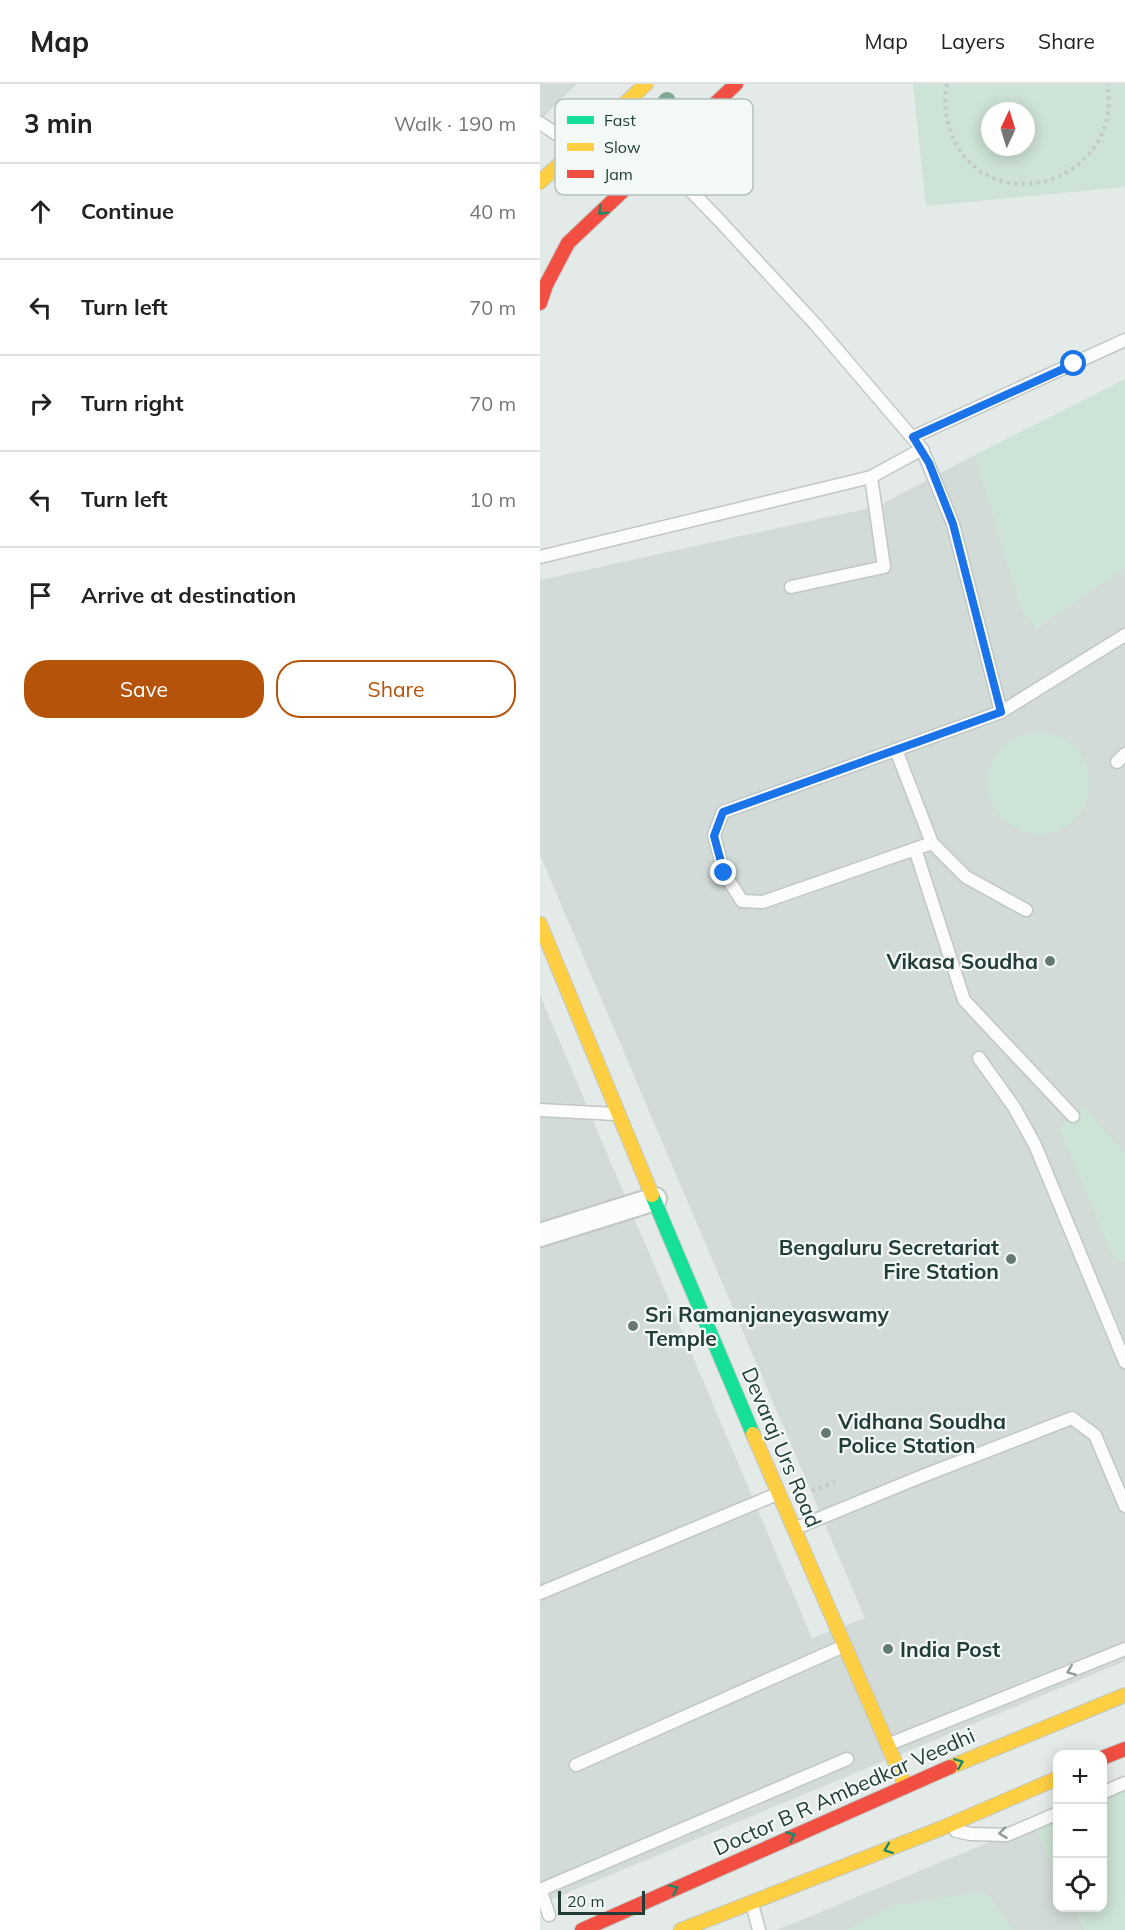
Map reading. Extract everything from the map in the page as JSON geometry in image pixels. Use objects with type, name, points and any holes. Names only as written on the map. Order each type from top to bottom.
[{"type":"street","points":[[630,99],[646,84]]},
{"type":"street","points":[[720,99],[736,84]]},
{"type":"street","points":[[540,182],[555,168]]},
{"type":"street","points":[[540,303],[546,285],[568,243],[619,195]]},
{"type":"street","name":"Devaraj Urs Road","points":[[540,924],[793,1529],[845,1646],[867,1704],[905,1785]]},
{"type":"street","points":[[540,1235],[655,1199]]},
{"type":"street","name":"Doctor B R Ambedkar Veedhi","points":[[582,1930],[905,1785],[1125,1695]]},
{"type":"street","points":[[1107,1756],[1125,1749]]},
{"type":"street","points":[[681,1930],[942,1828],[1053,1780]]},
{"type":"lane","points":[[540,123],[555,133]]},
{"type":"lane","points":[[695,195],[816,325],[922,449],[953,524],[1001,712]]},
{"type":"lane","points":[[913,437],[1125,340]]},
{"type":"lane","points":[[540,557],[871,477],[922,449]]},
{"type":"lane","points":[[790,587],[884,567],[871,477]]},
{"type":"lane","points":[[932,843],[763,902],[742,901],[724,873],[714,836],[723,812],[1001,712],[1125,635]]},
{"type":"lane","points":[[896,750],[932,843],[966,877],[1026,910]]},
{"type":"lane","points":[[915,849],[964,1000],[1073,1116]]},
{"type":"lane","points":[[980,1058],[1014,1107],[1035,1145],[1125,1362]]},
{"type":"lane","points":[[540,1110],[620,1114]]},
{"type":"lane","points":[[793,1529],[1072,1418],[1095,1435],[1125,1506]]},
{"type":"lane","points":[[540,1593],[778,1493]]},
{"type":"lane","points":[[576,1765],[845,1646]]},
{"type":"lane","points":[[887,1746],[1125,1649]]},
{"type":"lane","points":[[549,1915],[540,1889],[847,1759]]},
{"type":"lane","points":[[1107,1791],[1125,1783]]},
{"type":"lane","points":[[942,1828],[971,1834],[1007,1835],[1053,1815]]},
{"type":"lane","points":[[752,1902],[759,1930]]},
{"type":"path","points":[[947,84],[945,113],[958,148],[970,162],[985,173],[1019,184],[1037,184],[1055,179],[1071,171],[1085,160],[1097,146],[1105,130],[1109,112],[1107,84]]},
{"type":"path","points":[[808,1493],[835,1482]]},
{"type":"shaded area","points":[[540,84],[577,84],[562,99],[555,99],[555,105],[540,120]]},
{"type":"shaded area","points":[[975,455],[1022,611],[1037,628],[1125,568],[1125,1661],[540,1904],[540,995],[812,1638],[865,1618],[540,855],[540,580],[878,506]]},
{"type":"shaded area","points":[[1033,1824],[1053,1866],[1053,1912],[1076,1912],[1085,1930],[777,1930]]},
{"type":"green space","points":[[913,84],[1125,84],[1125,187],[926,206]]},
{"type":"green space","points":[[1125,379],[1125,568],[1037,628],[1022,611],[975,455]]},
{"type":"green space","points":[[1039,732],[1058,736],[1075,747],[1086,764],[1090,783],[1086,802],[1075,819],[1058,830],[1039,834],[1020,830],[1003,819],[992,802],[988,783],[992,764],[1003,747],[1020,736]]},
{"type":"green space","points":[[1083,1106],[1125,1153],[1125,1262],[1114,1259],[1059,1128]]},
{"type":"green space","points":[[1125,1784],[1125,1930],[1085,1930],[1076,1912],[1107,1912],[1107,1792]]},
{"type":"green space","points":[[1053,1815],[1053,1866],[1033,1824]]},
{"type":"green space","points":[[986,1891],[1013,1930],[847,1930],[892,1906]]},
{"type":"traffic: fast","points":[[652,1195],[753,1434]]},
{"type":"traffic: slow","points":[[630,99],[646,84]]},
{"type":"traffic: slow","points":[[540,182],[555,168]]},
{"type":"traffic: slow","points":[[540,924],[652,1195]]},
{"type":"traffic: slow","points":[[753,1434],[905,1785]]},
{"type":"traffic: slow","points":[[950,1767],[1125,1695]]},
{"type":"traffic: slow","points":[[681,1930],[942,1828],[1053,1780]]},
{"type":"traffic: jam","points":[[720,99],[736,84]]},
{"type":"traffic: jam","points":[[540,303],[546,285],[568,243],[619,195]]},
{"type":"traffic: jam","points":[[1107,1756],[1125,1749]]},
{"type":"traffic: jam","points":[[582,1930],[950,1767]]},
{"type":"place","name":"Vikasa Soudha","points":[[1050,961]]},
{"type":"place","name":"Bengaluru Secretariat Fire Station","points":[[1011,1259]]},
{"type":"place","name":"Sri Ramanjaneyaswamy Temple","points":[[633,1326]]},
{"type":"place","name":"Vidhana Soudha Police Station","points":[[826,1433]]},
{"type":"place","name":"India Post","points":[[888,1649]]},
{"type":"route","points":[[724,873],[714,836],[723,812],[1001,712],[953,524],[929,463],[913,437],[1074,364]]}]
